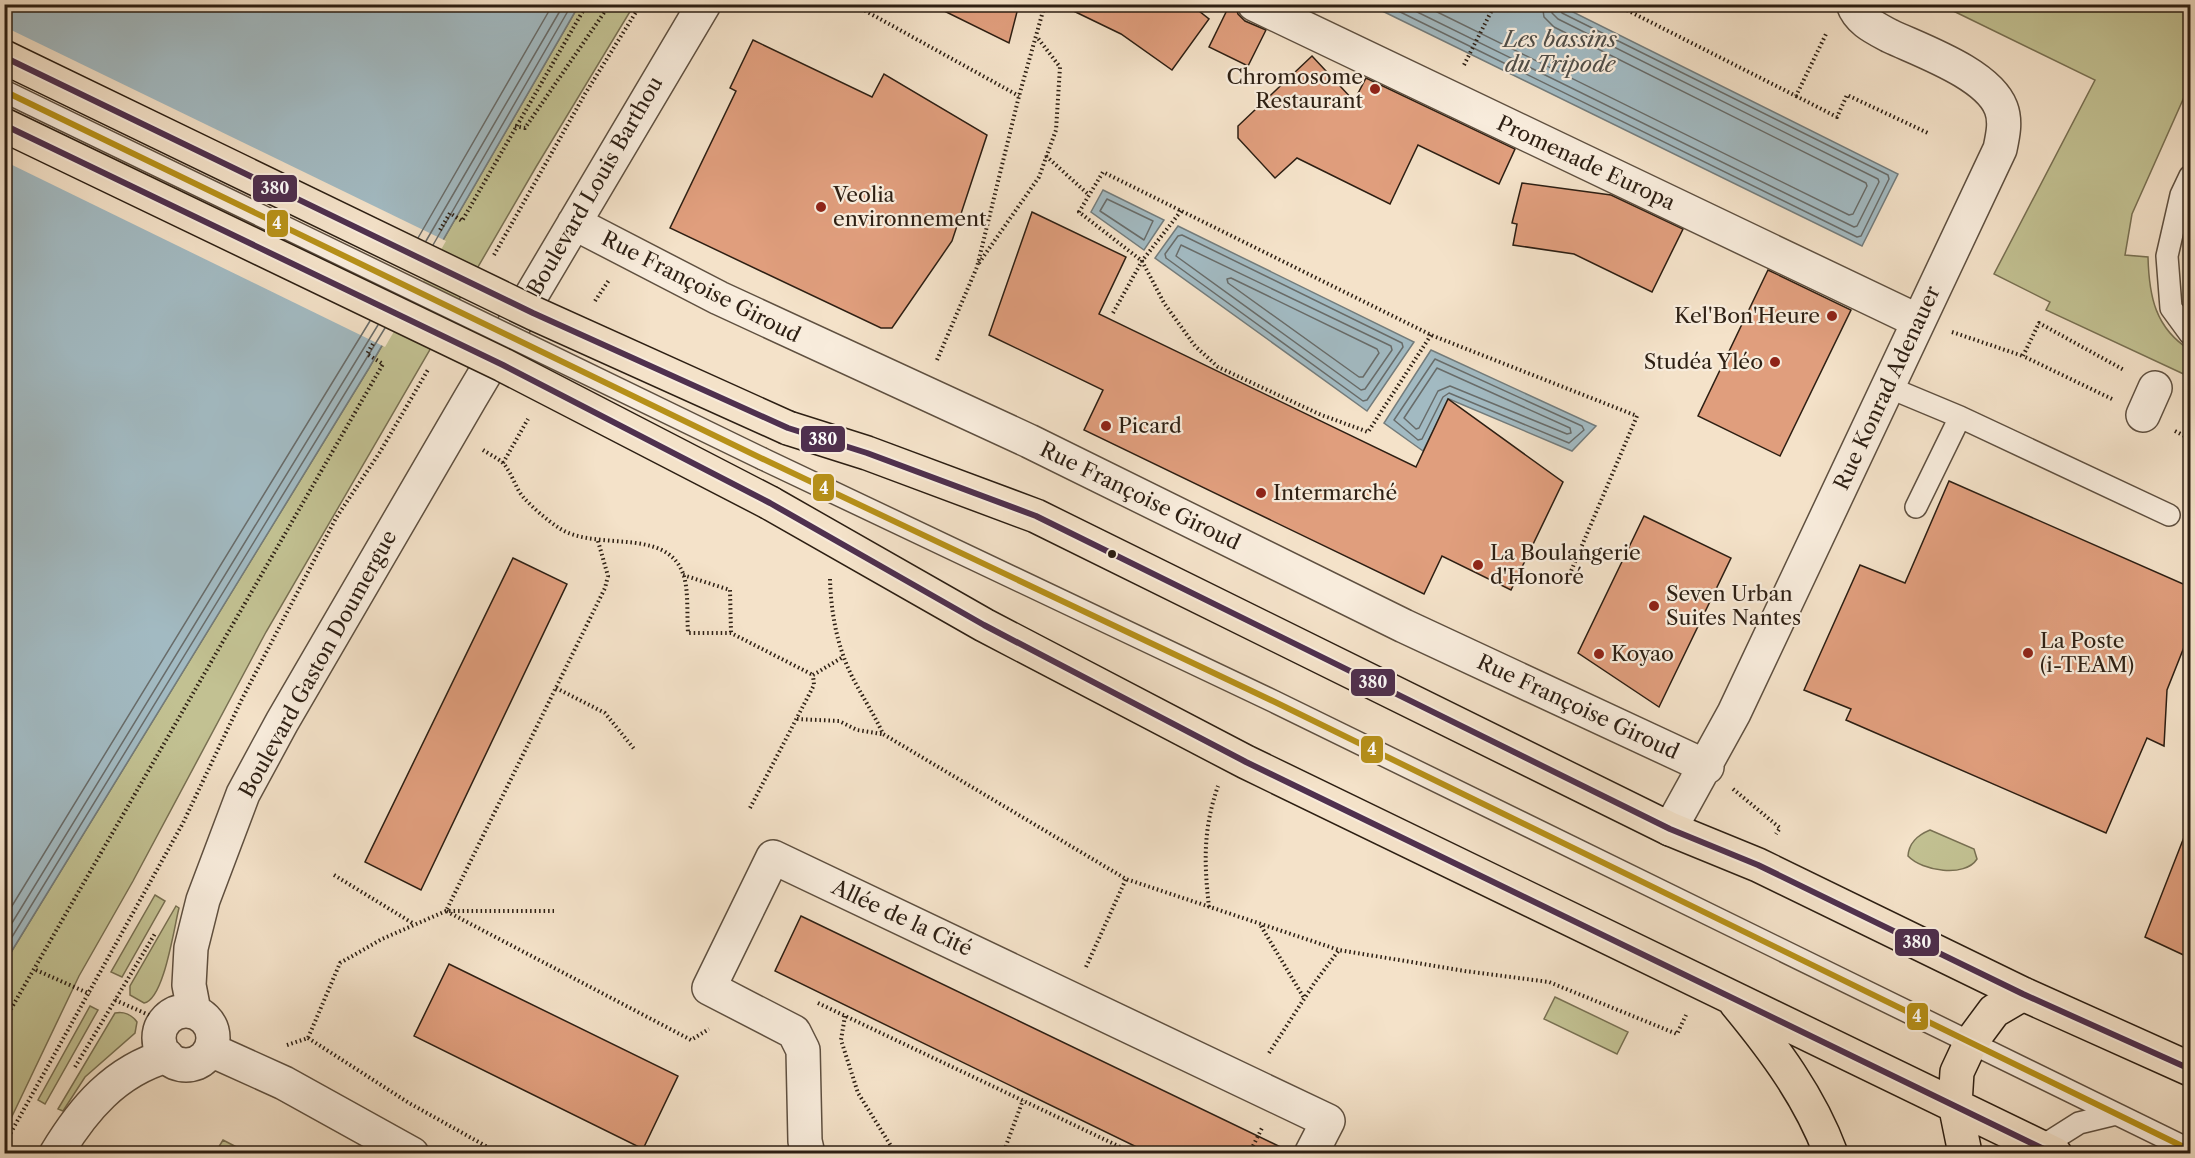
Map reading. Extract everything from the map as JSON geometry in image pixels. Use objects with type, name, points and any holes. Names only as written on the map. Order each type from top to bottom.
[{"type":"main road","points":[[4,57],[574,332],[788,428],[867,453],[1036,516],[1670,829],[1758,865],[2023,994],[2190,1069]]},
{"type":"main road","points":[[4,125],[547,387],[770,503],[984,625],[1246,762],[1955,1104],[2042,1151]]},
{"type":"main road","points":[[1960,1154],[1964,1148],[1955,1104],[1957,1072],[1971,1042],[1994,1011],[2023,994]]},
{"type":"main road","points":[[1730,995],[1772,1047],[1797,1084],[1820,1124],[1831,1154]]},
{"type":"street","name":"Boulevard Louis Barthou","points":[[470,399],[704,4]]},
{"type":"street","name":"Promenade Europa","points":[[1254,4],[1918,321]]},
{"type":"street","name":"Rue Konrad Adenauer","points":[[1670,829],[1707,767],[2000,149],[2004,126],[2002,110],[1994,95],[1972,77],[1874,28],[1857,15],[1841,15]]},
{"type":"street","name":"Rue Françoise Giroud","points":[[574,224],[630,250],[719,298],[1029,441],[1404,626],[1707,767]]},
{"type":"street","name":"Boulevard Gaston Doumergue","points":[[194,1011],[189,985],[191,948],[203,900],[243,794],[282,722],[470,399]]},
{"type":"street","name":"Allée de la Cité","points":[[808,1154],[804,1122],[803,1050],[794,1032],[709,988],[773,856],[1328,1121],[1311,1154]]},
{"type":"street","points":[[194,1011],[209,1023],[213,1031],[211,1050],[206,1057],[190,1064],[174,1062],[167,1056],[160,1040],[164,1022],[177,1012],[194,1011]]},
{"type":"street","points":[[211,1050],[284,1083],[412,1154]]},
{"type":"street","points":[[56,1154],[71,1129],[99,1094],[142,1063],[167,1056]]},
{"type":"lane","points":[[4,91],[763,459],[1286,707],[2190,1149]]},
{"type":"lane","points":[[2190,176],[2181,195],[2167,256],[2171,308],[2190,334]]},
{"type":"lane","points":[[1888,387],[1960,417],[2169,515]]},
{"type":"lane","points":[[1916,507],[1960,417]]},
{"type":"lane","points":[[2042,1151],[2079,1123],[2116,1114]]},
{"type":"path","points":[[438,233],[450,213],[462,220],[587,4]]},
{"type":"path","points":[[515,126],[525,128],[610,4]]},
{"type":"path","points":[[492,260],[585,94],[641,4]]},
{"type":"path","points":[[853,4],[1019,96]]},
{"type":"path","points":[[923,394],[977,267],[1019,96],[1046,4]]},
{"type":"path","points":[[1448,98],[1495,4]]},
{"type":"path","points":[[1615,4],[1837,117],[1847,95],[1930,134]]},
{"type":"path","points":[[1796,96],[1841,15]]},
{"type":"path","points":[[977,267],[1039,177],[1056,130],[1060,66],[1036,36]]},
{"type":"path","points":[[1046,156],[1089,195]]},
{"type":"path","points":[[1431,335],[1368,432],[1319,414],[1218,367],[1195,346],[1164,303],[1142,261],[1079,213],[1103,172],[1431,335],[1637,416],[1569,576]]},
{"type":"path","points":[[1113,313],[1142,261],[1181,211]]},
{"type":"path","points":[[574,332],[630,250]]},
{"type":"path","points":[[1918,321],[2149,401]]},
{"type":"path","points":[[2023,356],[2039,323],[2149,401],[2190,439]]},
{"type":"path","points":[[4,1021],[36,970],[383,364],[367,354],[379,334]]},
{"type":"path","points":[[4,1145],[91,994],[129,918],[183,823],[241,701],[336,518],[380,452],[433,361]]},
{"type":"path","points":[[503,463],[547,387]]},
{"type":"path","points":[[451,431],[503,463],[523,497],[560,529],[598,541],[639,542],[657,547],[672,557],[686,585],[688,633],[731,633],[813,675]]},
{"type":"path","points":[[446,911],[605,588],[608,576],[598,541]]},
{"type":"path","points":[[838,541],[830,575],[831,602],[843,657],[883,734]]},
{"type":"path","points":[[683,575],[730,590],[731,633]]},
{"type":"path","points":[[813,675],[843,657]]},
{"type":"path","points":[[750,808],[814,685],[813,675]]},
{"type":"path","points":[[556,688],[605,713],[635,750]]},
{"type":"path","points":[[797,719],[839,721],[857,730],[883,734],[1126,879],[1339,950],[1465,971]]},
{"type":"path","points":[[1707,767],[1780,828]]},
{"type":"path","points":[[1209,907],[1204,863],[1207,815],[1220,781]]},
{"type":"path","points":[[334,875],[415,924]]},
{"type":"path","points":[[1096,945],[1126,879]]},
{"type":"path","points":[[446,911],[692,1040],[746,1007]]},
{"type":"path","points":[[500,1154],[409,1103],[308,1038],[340,963],[382,939],[446,911],[554,911]]},
{"type":"path","points":[[1260,925],[1304,998]]},
{"type":"path","points":[[69,1077],[157,930]]},
{"type":"path","points":[[1251,1085],[1304,998],[1339,950]]},
{"type":"path","points":[[36,970],[91,994]]},
{"type":"path","points":[[115,1000],[164,1022]]},
{"type":"path","points":[[816,1003],[1135,1154]]},
{"type":"path","points":[[845,1016],[841,1040],[858,1093],[896,1154]]},
{"type":"path","points":[[939,1154],[1006,1152],[1023,1100]]},
{"type":"shaded area","points":[[579,5],[634,5],[536,167],[266,632],[133,881],[79,976],[5,1131],[5,962],[369,368]]},
{"type":"shaded area","points":[[1941,5],[2189,5],[2189,86],[2132,214],[2125,255],[2148,257],[2150,285],[2156,310],[2169,332],[2190,350],[2190,377],[2046,310],[2050,302],[1994,274],[2095,80]]},
{"type":"shaded area","points":[[2190,231],[2190,300],[2184,280]]},
{"type":"shaded area","points":[[1930,830],[1974,849],[1977,859],[1963,869],[1954,870],[1933,869],[1914,861],[1908,856],[1912,843]]},
{"type":"shaded area","points":[[155,895],[165,901],[122,977],[111,972]]},
{"type":"shaded area","points":[[176,906],[179,908],[163,977],[151,999],[144,1003],[130,995],[130,986]]},
{"type":"shaded area","points":[[1555,997],[1628,1032],[1617,1054],[1544,1019]]},
{"type":"shaded area","points":[[90,1006],[98,1010],[45,1104],[38,1100]]},
{"type":"shaded area","points":[[115,1013],[125,1013],[137,1022],[135,1033],[85,1077],[63,1111],[58,1109]]},
{"type":"shaded area","points":[[223,1140],[248,1153],[215,1153]]},
{"type":"water","points":[[5,5],[579,5],[369,368],[5,962]]},
{"type":"water","name":"Les bassins du Tripode","points":[[1370,5],[1559,5],[1898,174],[1862,246]]},
{"type":"water","points":[[1103,190],[1164,220],[1144,250],[1091,212]]},
{"type":"water","points":[[1178,226],[1414,342],[1367,411],[1155,258]]},
{"type":"water","points":[[1431,350],[1596,426],[1572,451],[1449,399],[1423,451],[1384,423]]},
{"type":"pier","points":[[5,27],[446,241],[385,347],[4,161]]},
{"type":"building","points":[[930,4],[1019,4],[1009,43]]},
{"type":"building","points":[[1059,4],[1190,4],[1209,19],[1172,70],[1121,34]]},
{"type":"building","points":[[1230,4],[1235,5],[1238,14],[1245,21],[1266,30],[1248,66],[1209,47]]},
{"type":"building","name":"Veolia environnement","points":[[753,40],[872,97],[884,74],[987,135],[952,241],[892,328],[881,328],[670,228],[736,91],[730,88]]},
{"type":"building","points":[[1312,56],[1354,101],[1366,78],[1515,149],[1499,184],[1418,145],[1390,204],[1297,158],[1275,178],[1238,138],[1238,126]]},
{"type":"building","points":[[1522,183],[1611,195],[1683,229],[1652,292],[1574,254],[1513,245],[1517,224],[1512,223]]},
{"type":"building","points":[[1032,212],[1126,257],[1099,314],[1416,467],[1448,399],[1563,482],[1511,590],[1442,556],[1424,594],[1084,430],[1103,390],[989,335]]},
{"type":"building","name":"Studéa Yléo","points":[[1768,270],[1851,310],[1780,456],[1698,416]]},
{"type":"building","name":"La Poste (i-TEAM)","points":[[1949,481],[2190,587],[2190,632],[2167,690],[2164,746],[2147,738],[2106,833],[1846,720],[1851,709],[1804,690],[1860,565],[1905,583]]},
{"type":"building","name":"Seven Urban Suites Nantes","points":[[1644,516],[1731,558],[1659,707],[1578,653]]},
{"type":"building","points":[[513,558],[567,584],[421,890],[365,862]]},
{"type":"building","points":[[2188,827],[2190,827],[2190,958],[2145,937]]},
{"type":"building","points":[[801,916],[1293,1153],[1151,1154],[775,971]]},
{"type":"building","points":[[449,964],[678,1076],[643,1149],[414,1036]]},
{"type":"transit line","name":"380","points":[[4,57],[533,313],[788,428],[867,453],[1036,516],[1670,829],[1758,865],[2023,994],[2190,1069]]},
{"type":"transit line","name":"4","points":[[4,91],[763,459],[1275,702],[2190,1150]]},
{"type":"transit line","name":"380","points":[[4,125],[503,365],[770,503],[984,625],[1246,762],[2054,1154]]},
{"type":"place","name":"Chromosome Restaurant","points":[[1375,89]]},
{"type":"place","name":"Veolia environnement","points":[[821,207]]},
{"type":"place","name":"Kel'Bon'Heure","points":[[1832,316]]},
{"type":"place","name":"Studéa Yléo","points":[[1775,362]]},
{"type":"place","name":"Picard","points":[[1106,426]]},
{"type":"place","name":"Intermarché","points":[[1261,493]]},
{"type":"place","name":"La Boulangerie d'Honoré","points":[[1478,565]]},
{"type":"place","name":"Seven Urban Suites Nantes","points":[[1654,606]]},
{"type":"place","name":"La Poste (i-TEAM)","points":[[2028,653]]},
{"type":"place","name":"Koyao","points":[[1599,654]]}]
